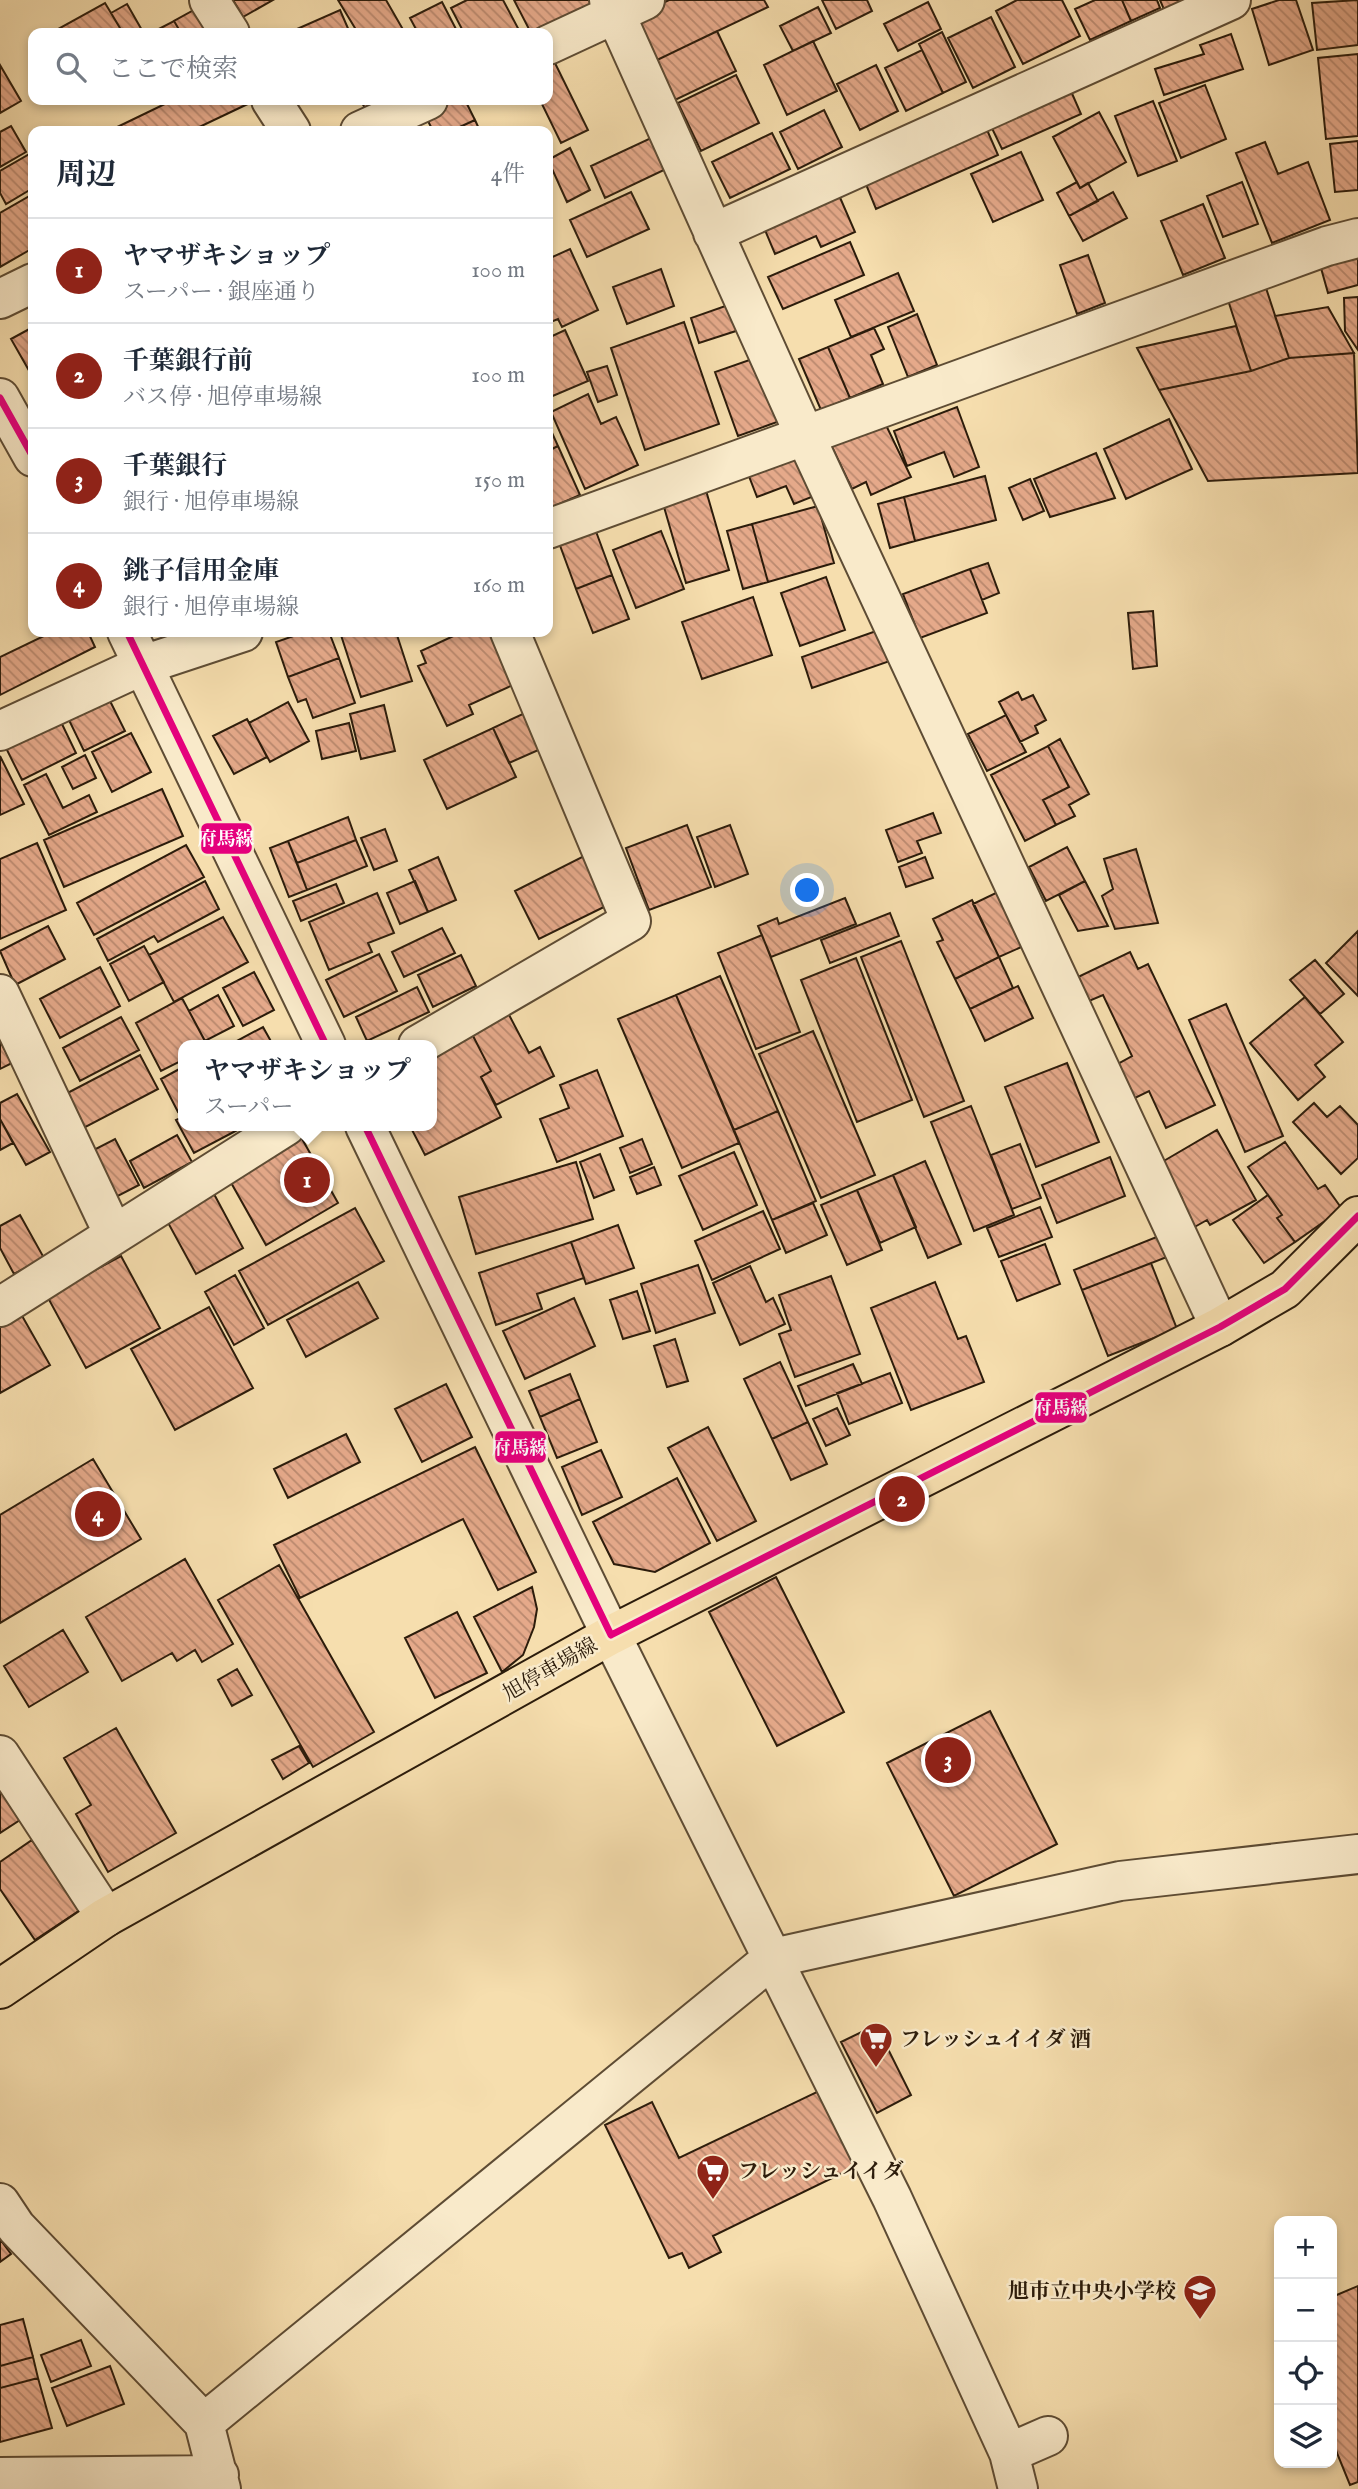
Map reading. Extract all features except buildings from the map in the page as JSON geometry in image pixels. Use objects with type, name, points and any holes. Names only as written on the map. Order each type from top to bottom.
[{"type":"main road","name":"旭停車場線","points":[[0,1989],[106,1917],[611,1635],[1220,1327],[1285,1289],[1358,1216]]},
{"type":"street","points":[[209,0],[227,28]]},
{"type":"street","points":[[713,233],[1231,0]]},
{"type":"street","points":[[553,42],[623,5],[713,233],[1220,1327]]},
{"type":"street","points":[[274,105],[288,126]]},
{"type":"street","points":[[371,126],[417,105]]},
{"type":"street","points":[[553,527],[806,438],[1327,246],[1358,238]]},
{"type":"street","points":[[0,299],[28,286]]},
{"type":"street","points":[[0,398],[28,448]]},
{"type":"street","points":[[0,731],[135,648],[209,637]]},
{"type":"street","points":[[427,1040],[631,920],[512,637]]},
{"type":"street","points":[[135,648],[324,1040]]},
{"type":"street","points":[[0,995],[114,1235]]},
{"type":"street","points":[[0,1307],[278,1131]]},
{"type":"street","points":[[367,1131],[611,1635],[892,2198],[1013,2471],[1048,2435]]},
{"type":"street","points":[[0,1755],[106,1917]]},
{"type":"street","points":[[204,2423],[773,1958],[1120,1881],[1358,1854]]},
{"type":"street","points":[[0,2203],[16,2227],[204,2423],[220,2482],[0,2477]]},
{"type":"transit line","name":"府馬線","points":[[0,398],[28,448]]},
{"type":"transit line","name":"府馬線","points":[[129,637],[324,1040]]},
{"type":"transit line","name":"府馬線","points":[[367,1131],[611,1635],[1220,1327],[1285,1289],[1358,1216]]},
{"type":"place","name":"ヤマザキショップ","points":[[307,1180]]},
{"type":"place","name":"千葉銀行前","points":[[902,1499]]},
{"type":"place","name":"銚子信用金庫","points":[[98,1514]]},
{"type":"place","name":"千葉銀行","points":[[948,1760]]},
{"type":"place","name":"フレッシュイイダ 酒","points":[[876,2069]]},
{"type":"place","name":"フレッシュイイダ","points":[[713,2201]]},
{"type":"place","name":"旭市立中央小学校","points":[[1200,2321]]}]
